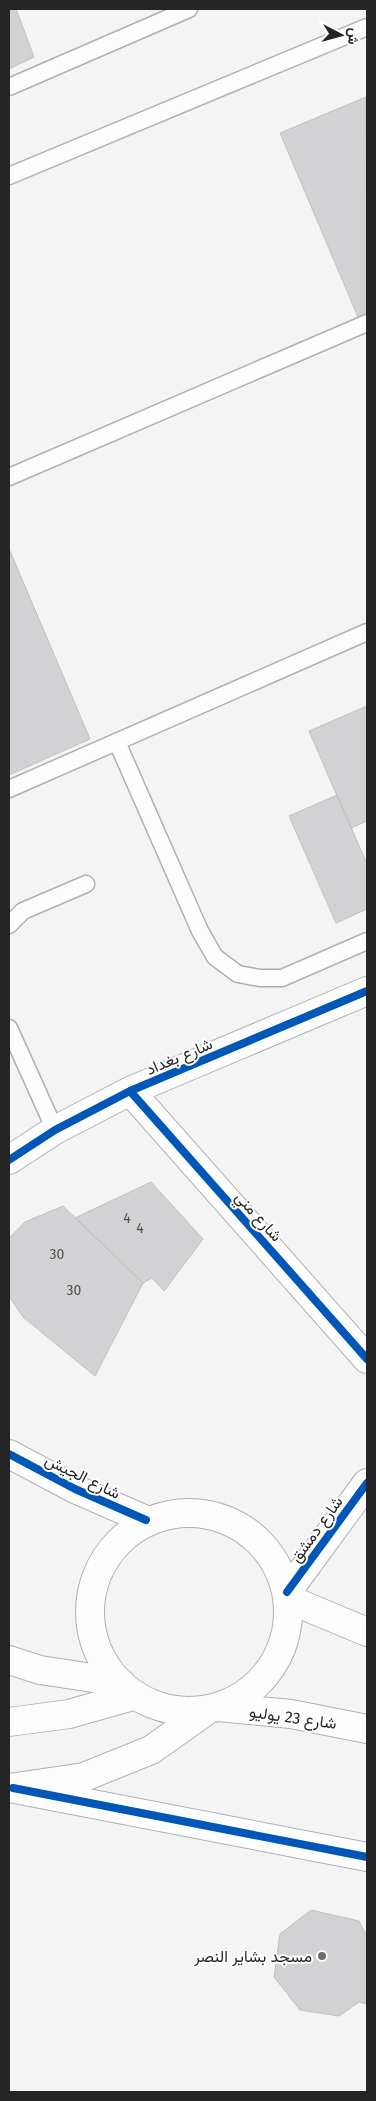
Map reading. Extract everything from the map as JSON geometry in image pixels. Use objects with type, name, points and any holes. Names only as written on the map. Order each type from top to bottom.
[{"type":"street","name":"شارع بغداد","points":[[9,1160],[55,1130],[130,1091],[367,991]]},
{"type":"street","name":"شارع مني","points":[[130,1091],[367,1359]]},
{"type":"street","name":"شارع الجيش","points":[[9,1454],[75,1489],[146,1520]]},
{"type":"street","name":"شارع دمشق","points":[[287,1596],[367,1483]]},
{"type":"street","points":[[11,1788],[84,1777],[151,1750],[213,1708],[239,1698],[257,1684],[272,1666],[283,1646],[288,1622],[287,1596],[278,1567],[264,1546],[244,1529],[221,1517],[196,1512],[170,1514],[146,1520],[126,1536],[110,1553],[98,1574],[92,1596],[91,1620],[95,1643],[106,1664],[128,1689]]},
{"type":"street","points":[[287,1596],[367,1632]]},
{"type":"street","points":[[9,1660],[40,1670],[128,1689],[159,1706],[184,1711],[213,1708]]},
{"type":"street","points":[[9,1722],[68,1714],[128,1689]]},
{"type":"street","name":"شارع 23 يوليو","points":[[213,1708],[291,1714],[367,1729]]},
{"type":"street","points":[[11,1788],[367,1857]]},
{"type":"lane","points":[[9,88],[189,9]]},
{"type":"lane","points":[[9,176],[367,27]]},
{"type":"lane","points":[[9,477],[367,323]]},
{"type":"lane","points":[[9,790],[367,632]]},
{"type":"lane","points":[[117,742],[200,931],[215,957],[238,974],[260,978],[282,978],[367,942]]},
{"type":"lane","points":[[9,925],[23,910],[86,884]]},
{"type":"lane","points":[[9,1028],[55,1130]]},
{"type":"building","points":[[9,9],[16,9],[34,57],[9,69]]},
{"type":"building","points":[[366,97],[367,313],[358,317],[280,133]]},
{"type":"building","points":[[9,552],[90,739],[9,775]]},
{"type":"building","points":[[367,706],[367,821],[351,828],[309,731]]},
{"type":"building","points":[[337,795],[367,864],[367,909],[336,923],[289,816]]},
{"type":"building","points":[[151,1182],[203,1239],[164,1291],[152,1278],[143,1283],[75,1218]]},
{"type":"building","points":[[63,1206],[143,1283],[95,1376],[23,1317],[9,1296],[9,1238],[25,1222]]},
{"type":"building","name":"مسجد بشاير النصر","points":[[311,1910],[359,1921],[367,1936],[367,2004],[359,2002],[339,2016],[300,2010],[274,1977],[280,1934]]},
{"type":"cycle path","points":[[9,1160],[55,1130],[130,1091],[367,991]]},
{"type":"cycle path","points":[[130,1091],[367,1359]]},
{"type":"cycle path","points":[[9,1454],[75,1489],[146,1520]]},
{"type":"cycle path","points":[[287,1592],[367,1483]]},
{"type":"cycle path","points":[[13,1788],[367,1857]]},
{"type":"place","name":"مسجد بشاير النصر","points":[[322,1956]]}]
